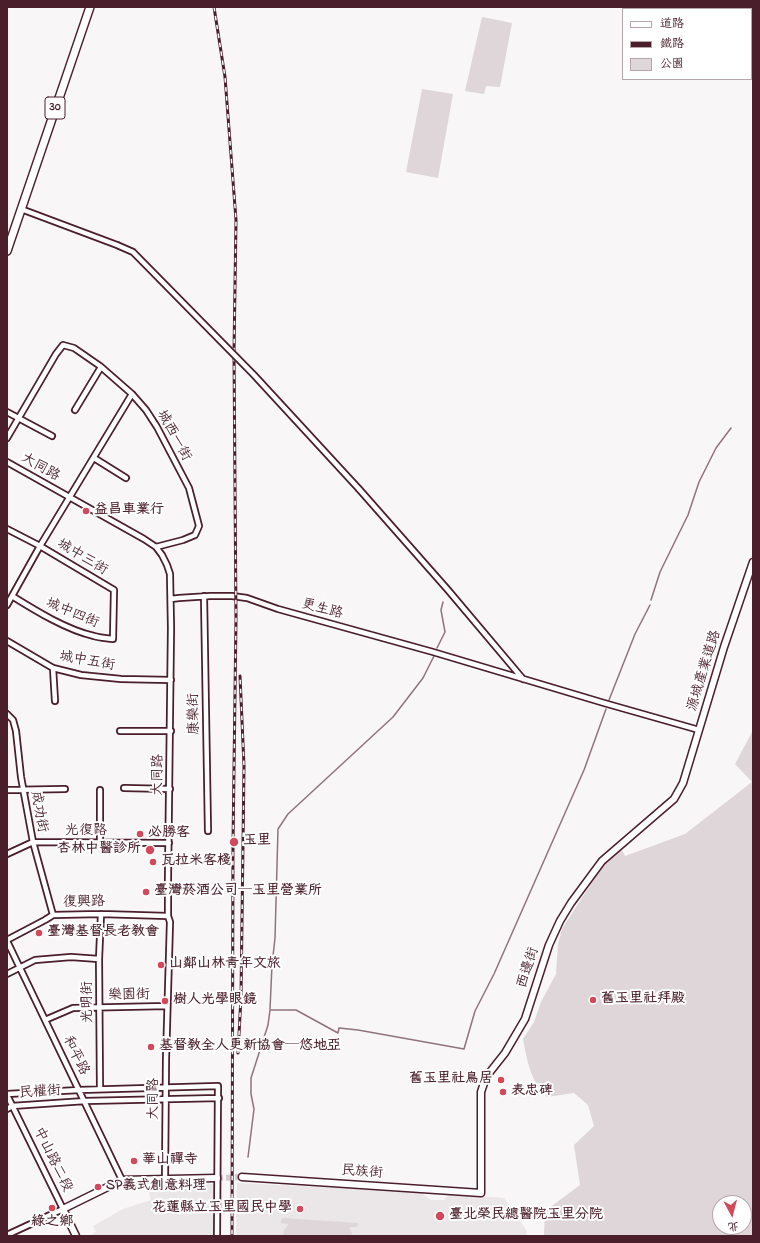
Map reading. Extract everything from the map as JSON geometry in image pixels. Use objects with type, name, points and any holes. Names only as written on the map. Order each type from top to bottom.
[{"type":"main road","name":"30","points":[[7,251],[90,7]]},
{"type":"street","points":[[21,209],[133,252],[254,375],[448,590],[523,679]]},
{"type":"street","name":"城西一街","points":[[18,418],[56,354],[63,345],[74,348],[101,367],[132,394],[146,410],[157,427],[189,488],[199,526],[195,535],[184,540],[156,547]]},
{"type":"street","points":[[75,410],[101,367]]},
{"type":"street","points":[[7,605],[40,546],[132,394]]},
{"type":"street","points":[[7,412],[52,436]]},
{"type":"street","points":[[7,438],[18,418]]},
{"type":"street","points":[[94,458],[126,478]]},
{"type":"street","name":"大同路","points":[[7,462],[156,547],[162,555],[170,574],[171,731],[168,916],[170,922],[165,1100],[165,1178]]},
{"type":"street","name":"城中三街","points":[[7,529],[40,546],[114,590],[113,626]]},
{"type":"street","name":"源城產業道路","points":[[680,788],[684,783],[724,647],[753,562]]},
{"type":"street","name":"城中四街","points":[[12,596],[55,620],[94,636],[113,639],[113,626]]},
{"type":"street","name":"更生路","points":[[171,599],[204,596],[232,596],[247,598],[278,609],[699,730]]},
{"type":"street","name":"康樂街","points":[[204,596],[208,832]]},
{"type":"street","name":"城中五街","points":[[7,641],[53,668],[81,675],[171,680]]},
{"type":"street","points":[[53,668],[55,701]]},
{"type":"street","name":"成功街","points":[[7,714],[13,720],[16,731],[23,789],[32,842],[53,914]]},
{"type":"street","points":[[120,731],[171,731]]},
{"type":"street","points":[[124,788],[170,789]]},
{"type":"street","name":"西邊街","points":[[481,1192],[482,1086],[486,1077],[505,1053],[525,1019],[540,968],[560,921],[602,860],[674,799],[680,788]]},
{"type":"street","points":[[7,790],[65,789]]},
{"type":"street","points":[[100,790],[100,842]]},
{"type":"street","name":"光復路","points":[[7,854],[32,842],[169,843]]},
{"type":"street","name":"復興路","points":[[7,940],[45,920],[53,914],[168,916]]},
{"type":"street","name":"光明街","points":[[100,1089],[99,959],[101,914]]},
{"type":"street","name":"和平路","points":[[7,940],[122,1180]]},
{"type":"street","points":[[7,974],[35,960],[71,957],[99,959]]},
{"type":"street","name":"樂園街","points":[[45,1020],[73,1008],[167,1006]]},
{"type":"street","name":"民權街","points":[[7,1095],[100,1089],[218,1086],[219,1098],[85,1101],[12,1106],[7,1109]]},
{"type":"street","name":"中山路二段","points":[[7,1095],[76,1236]]},
{"type":"street","points":[[217,1236],[219,1098]]},
{"type":"street","name":"民族街","points":[[242,1177],[481,1192]]},
{"type":"street","points":[[7,1235],[122,1180],[217,1178]]},
{"type":"shaded area","points":[[237,1183],[420,1192],[431,1200],[444,1200],[449,1194],[504,1198],[527,1231],[526,1236],[236,1236]]},
{"type":"shaded area","name":"花蓮縣立玉里國民中學","points":[[213,1184],[213,1236],[89,1236],[96,1232],[93,1226],[123,1209],[151,1200],[147,1185]]},
{"type":"green space","points":[[482,17],[512,23],[500,87],[486,86],[484,94],[465,91]]},
{"type":"green space","points":[[422,89],[453,94],[438,178],[406,172]]},
{"type":"green space","points":[[753,732],[753,1236],[544,1236],[545,1211],[580,1185],[574,1145],[594,1126],[588,1105],[574,1093],[547,1097],[537,1085],[530,1071],[523,1039],[534,1022],[541,1002],[556,974],[558,944],[562,929],[606,860],[622,850],[625,856],[685,834],[752,782],[735,764]]},
{"type":"green space","points":[[282,1218],[358,1223],[357,1227],[349,1227],[353,1236],[283,1236],[284,1230],[289,1224],[281,1223]]},
{"type":"waterway","points":[[651,600],[660,572],[688,515],[699,482],[716,448],[731,428]]},
{"type":"waterway","points":[[437,648],[445,632],[441,610],[443,602]]},
{"type":"waterway","points":[[609,700],[635,634],[650,605]]},
{"type":"waterway","points":[[270,1009],[275,938],[278,829],[288,814],[393,717],[423,678],[434,656]]},
{"type":"waterway","points":[[248,1157],[254,1109],[251,1094],[251,1078],[268,1025],[270,1010],[296,1010],[338,1033],[339,1028],[358,1030],[464,1049],[475,1011],[494,974],[584,770],[606,709]]},
{"type":"tunnel","points":[[217,1178],[242,1177]]},
{"type":"railway","points":[[214,7],[225,77],[236,220],[234,352],[236,619],[233,844],[232,1236]]},
{"type":"railway","points":[[238,1053],[241,997],[244,766],[240,676]]},
{"type":"place","name":"益昌車業行","points":[[86,511]]},
{"type":"place","name":"必勝客","points":[[140,834]]},
{"type":"place","name":"玉里","points":[[234,842]]},
{"type":"place","name":"杏林中醫診所","points":[[150,850]]},
{"type":"place","name":"瓦拉米客棧","points":[[153,862]]},
{"type":"place","name":"臺灣菸酒公司─玉里營業所","points":[[146,892]]},
{"type":"place","name":"臺灣基督長老教會","points":[[39,933]]},
{"type":"place","name":"山鄰山林青年文旅","points":[[161,965]]},
{"type":"place","name":"舊玉里社拜殿","points":[[593,1000]]},
{"type":"place","name":"樹人光學眼鏡","points":[[165,1001]]},
{"type":"place","name":"基督教全人更新協會─悠地亞","points":[[151,1047]]},
{"type":"place","name":"舊玉里社鳥居","points":[[501,1080]]},
{"type":"place","name":"表忠碑","points":[[503,1092]]},
{"type":"place","name":"華山禪寺","points":[[134,1161]]},
{"type":"place","name":"SP義式創意料理","points":[[98,1187]]},
{"type":"place","name":"綠之鄉","points":[[52,1208]]},
{"type":"place","name":"花蓮縣立玉里國民中學","points":[[300,1209]]},
{"type":"place","name":"臺北榮民總醫院玉里分院","points":[[440,1216]]}]
